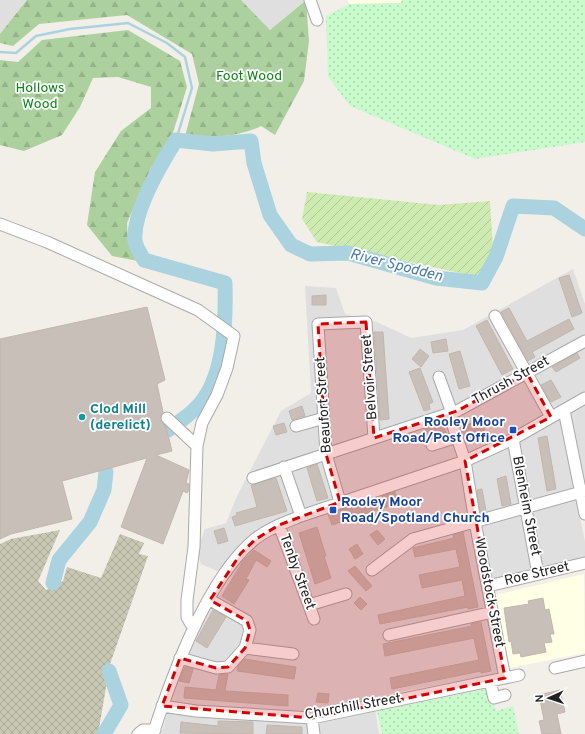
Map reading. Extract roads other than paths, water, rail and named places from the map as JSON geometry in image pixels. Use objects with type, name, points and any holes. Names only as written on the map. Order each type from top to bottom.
[{"type":"street","points":[[310,0],[317,20]]},
{"type":"street","points":[[0,224],[47,242],[191,307],[234,336],[227,368],[217,395],[202,423],[197,446],[194,547],[187,600],[187,617],[191,624],[195,626]]},
{"type":"street","points":[[495,316],[551,417]]},
{"type":"street","name":"Belvoir Street","points":[[337,323],[366,322],[374,438]]},
{"type":"street","name":"Beaufort Street","points":[[337,323],[318,324],[326,454],[340,502]]},
{"type":"street","name":"Thrush Street","points":[[253,478],[450,413],[585,341]]},
{"type":"street","name":"Woodstock Street","points":[[440,377],[465,461],[475,522],[505,678]]},
{"type":"street","points":[[138,734],[144,730],[154,732],[180,658],[195,626],[226,572],[241,553],[256,539],[279,525],[301,516],[465,461],[513,439],[585,398]]},
{"type":"street","points":[[564,410],[583,492],[585,514]]},
{"type":"street","points":[[167,418],[182,430],[197,446]]},
{"type":"street","points":[[296,426],[324,418]]},
{"type":"street","points":[[432,445],[457,437]]},
{"type":"street","name":"Blenheim Street","points":[[513,439],[538,574]]},
{"type":"street","points":[[284,468],[301,516]]},
{"type":"street","points":[[372,570],[413,539],[583,492]]},
{"type":"street","name":"Tenby Street","points":[[279,525],[314,619]]},
{"type":"street","name":"Roe Street","points":[[488,586],[585,563]]},
{"type":"street","points":[[309,605],[346,594]]},
{"type":"street","points":[[180,658],[216,668],[228,667],[245,648],[250,630],[247,621],[210,600]]},
{"type":"street","points":[[388,635],[493,612]]},
{"type":"street","points":[[245,648],[293,654]]},
{"type":"street","points":[[555,668],[585,662]]},
{"type":"street","name":"Churchill Street","points":[[162,706],[196,711],[312,718],[519,675]]},
{"type":"street","points":[[490,681],[494,698],[505,695]]},
{"type":"street","points":[[312,718],[314,734]]},
{"type":"waterway","points":[[0,52],[16,53],[36,36],[70,29],[128,23],[167,43],[185,57],[192,88],[176,140]]},
{"type":"waterway","name":"River Spodden","points":[[168,430],[195,409],[205,397],[212,383],[222,350],[225,315],[225,283],[144,260],[135,242],[138,216],[143,202],[149,188],[176,140],[213,144],[251,141],[254,163],[270,215],[291,245],[310,254],[348,253],[436,278],[482,283],[496,257],[513,206],[554,208],[585,229]]},
{"type":"waterway","name":"River Spodden","points":[[53,583],[59,560],[90,522],[104,490],[106,472]]},
{"type":"waterway","name":"River Spodden","points":[[104,734],[121,705],[109,671]]},
{"type":"place","name":"Clod Mill (derelict)","points":[[82,417]]},
{"type":"place","name":"Rooley Moor Road/Post Office","points":[[513,430]]},
{"type":"place","name":"Rooley Moor Road/Spotland Church","points":[[333,510]]},
{"type":"park label","name":"Foot Wood","points":[[249,76]]},
{"type":"park label","name":"Hollows Wood","points":[[40,96]]}]
